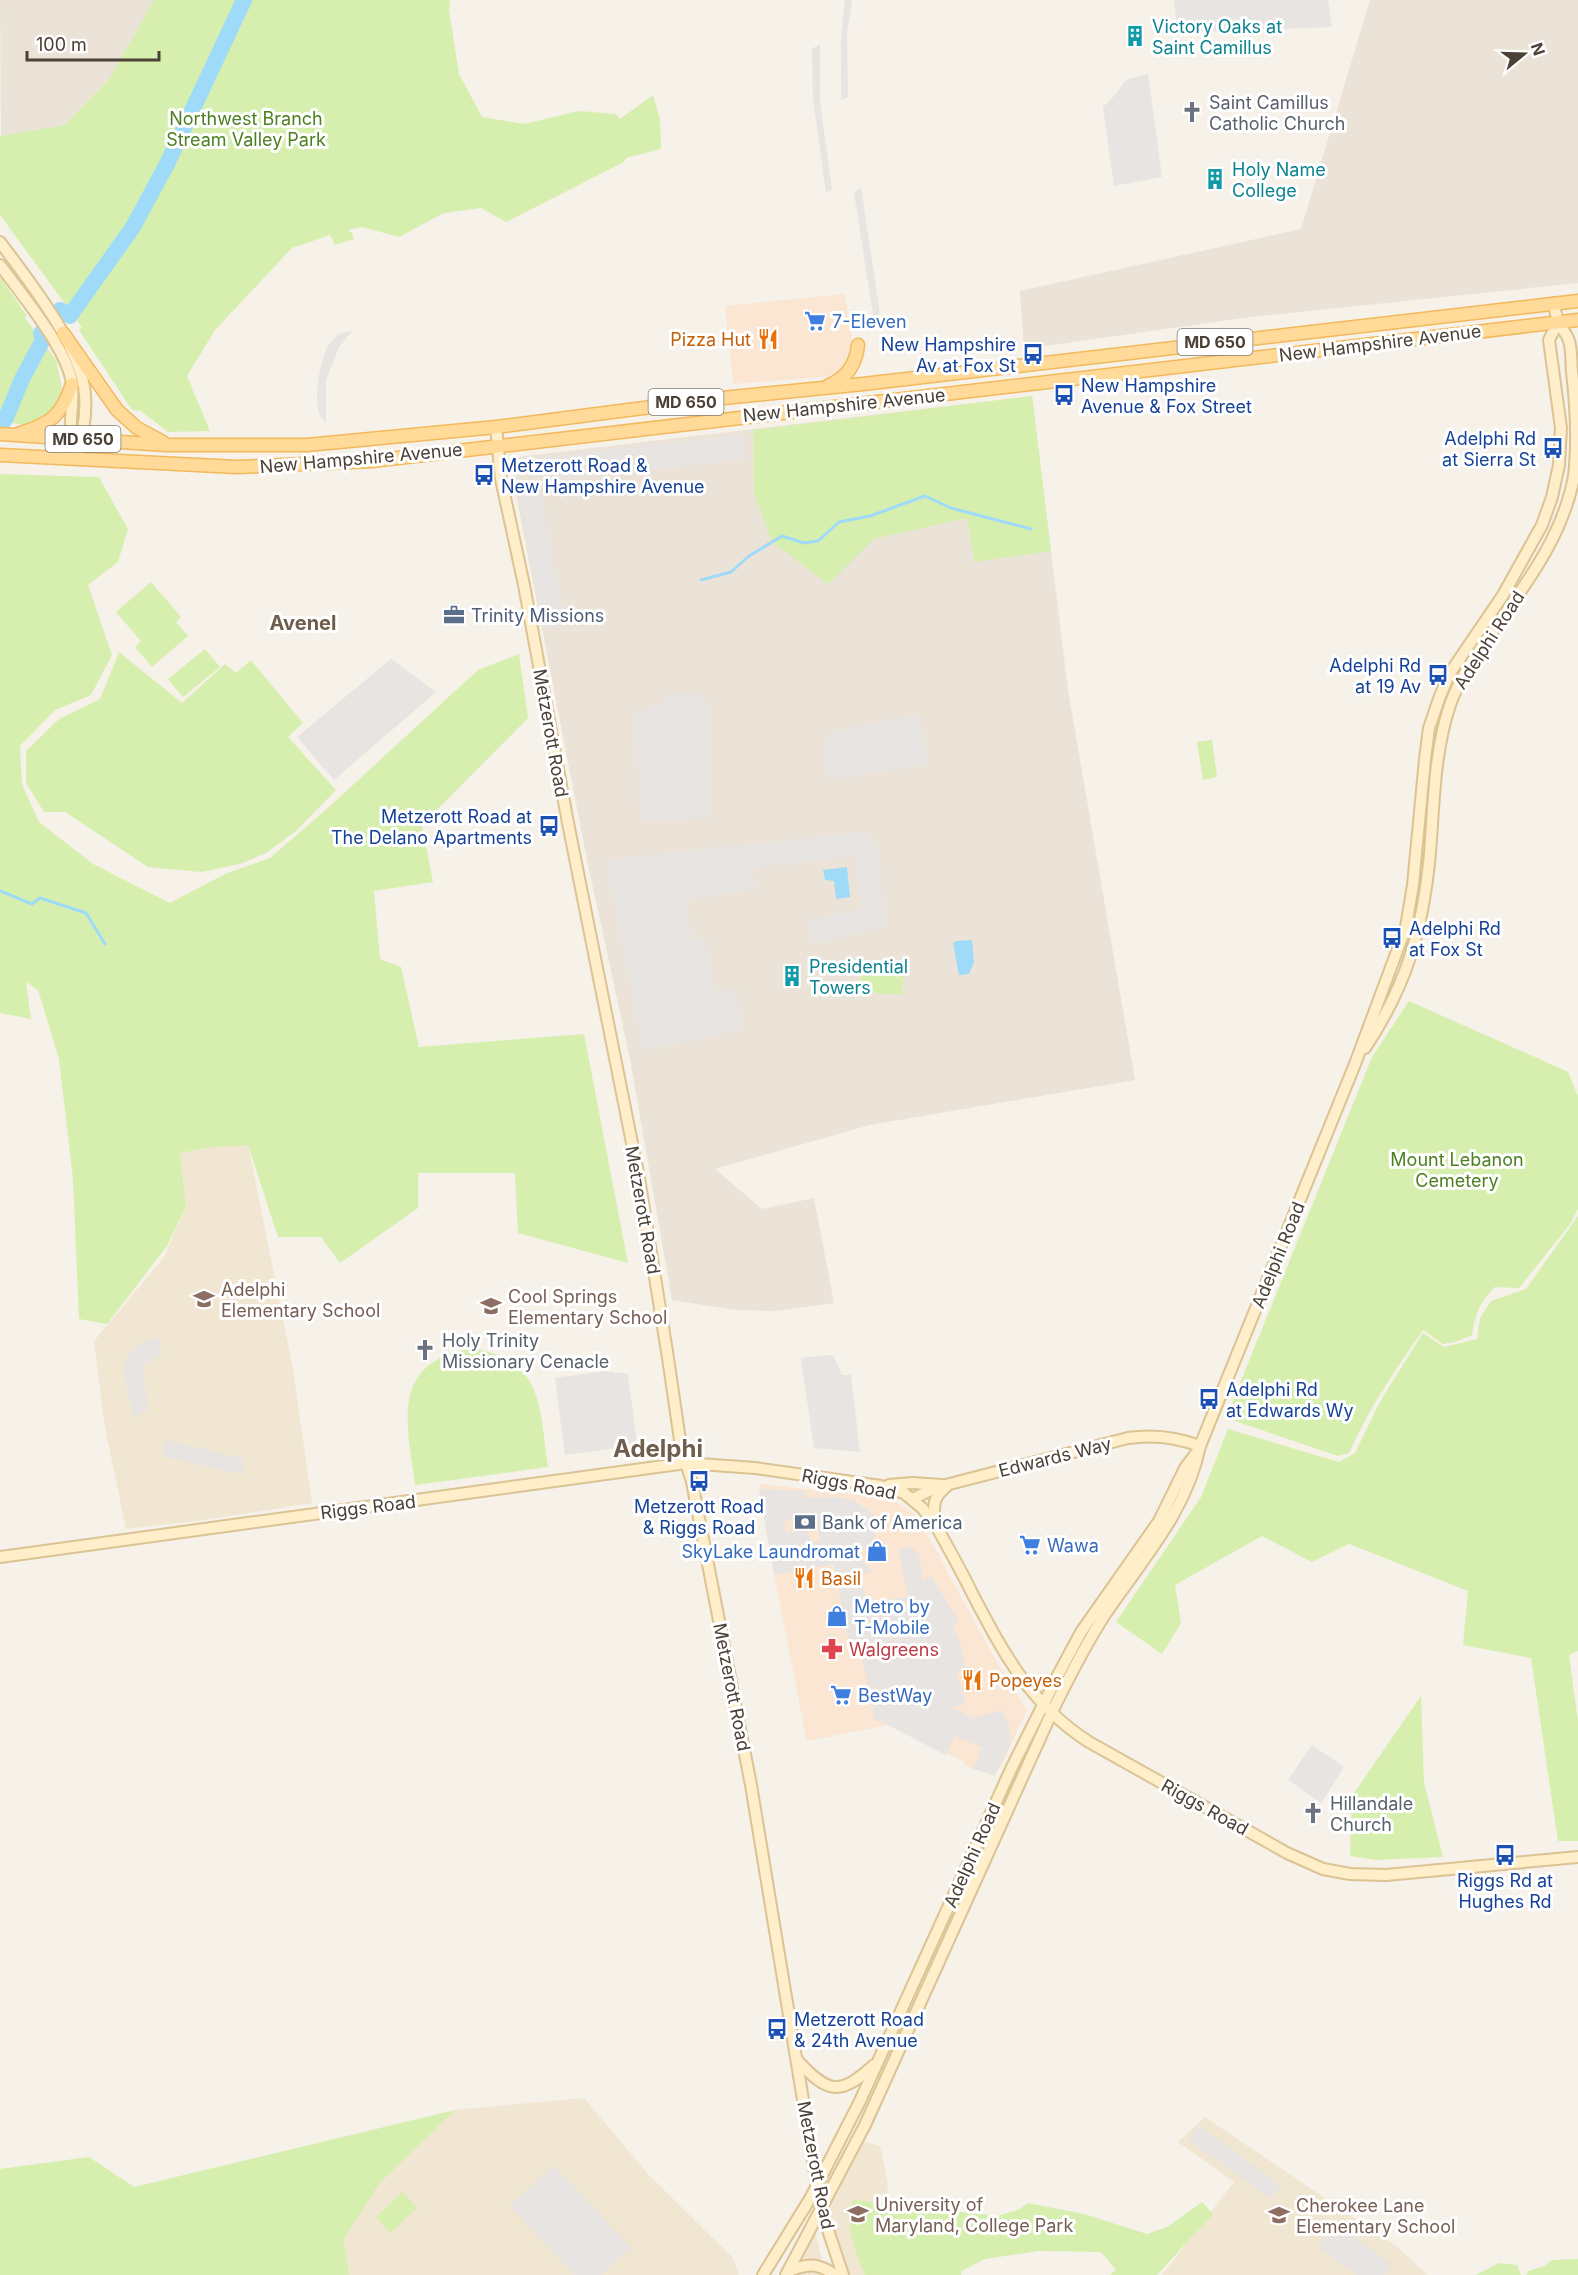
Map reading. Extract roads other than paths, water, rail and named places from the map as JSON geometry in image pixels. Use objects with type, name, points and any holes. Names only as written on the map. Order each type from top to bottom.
[{"type":"main road","points":[[0,242],[50,313],[59,338],[72,384],[76,459]]},
{"type":"main road","points":[[0,265],[42,323],[59,338],[117,410],[137,428],[166,445]]},
{"type":"main road","name":"New Hampshire Avenue","points":[[6,435],[166,445],[307,445],[495,427],[713,399],[1578,301]]},
{"type":"main road","name":"Adelphi Road","points":[[1355,1064],[1399,990],[1418,938],[1430,855],[1438,758],[1450,704],[1472,661],[1510,604],[1537,569],[1563,520],[1567,506],[1576,464],[1578,424],[1569,339],[1558,322],[1554,303]]},
{"type":"main road","name":"New Hampshire Avenue","points":[[0,455],[225,467],[372,461],[1578,320]]},
{"type":"main road","name":"Adelphi Road","points":[[787,2273],[846,2164],[887,2079],[1051,1714],[1091,1637],[1164,1532],[1195,1469],[1200,1446],[1355,1064],[1406,927],[1413,885],[1429,728],[1440,696],[1450,673],[1503,595],[1542,525],[1556,482],[1561,428],[1549,340],[1558,322]]},
{"type":"main road","points":[[59,338],[77,361],[86,394],[76,439]]},
{"type":"main road","points":[[822,388],[837,382],[849,371],[857,355],[858,345]]},
{"type":"main road","points":[[6,435],[48,423],[64,406],[72,384]]},
{"type":"main road","name":"Metzerott Road","points":[[495,427],[501,479],[524,585],[570,834],[639,1178],[669,1358],[681,1447],[692,1482],[751,1785],[821,2209],[843,2275]]},
{"type":"main road","name":"Edwards Way","points":[[913,1499],[934,1488],[1141,1436],[1172,1437],[1200,1446]]},
{"type":"main road","name":"Adelphi Road","points":[[763,2275],[817,2186],[879,2060],[1042,1705],[1081,1632],[1159,1521],[1185,1468],[1200,1446]]},
{"type":"main road","name":"Riggs Road","points":[[0,1557],[686,1463],[755,1468],[881,1486],[904,1493],[913,1499],[934,1522],[1004,1653],[1042,1705],[1066,1728],[1287,1853],[1323,1869],[1350,1874],[1386,1875],[1578,1857]]},
{"type":"main road","points":[[881,1486],[912,1483],[948,1485]]},
{"type":"main road","points":[[934,1522],[937,1494],[948,1485]]},
{"type":"main road","points":[[798,2061],[819,2082],[832,2086],[845,2086],[856,2082],[879,2060]]},
{"type":"main road","points":[[787,2273],[803,2265],[819,2266],[835,2275]]},
{"type":"water","points":[[847,867],[850,897],[836,899],[834,881],[825,880],[823,870]]},
{"type":"water","points":[[972,940],[974,962],[969,974],[959,975],[953,943]]},
{"type":"waterway","points":[[5,420],[23,377],[43,340],[41,333],[60,310],[70,316],[133,227],[167,164],[244,0]]},
{"type":"waterway","points":[[701,580],[731,572],[749,556],[782,536],[804,543],[818,541],[839,522],[870,516],[925,496],[951,508],[1031,529]]},
{"type":"waterway","points":[[0,891],[32,904],[40,898],[86,913],[105,944]]},
{"type":"place","name":"Victory Oaks at Saint Camillus","points":[[1135,36]]},
{"type":"place","name":"Saint Camillus Catholic Church","points":[[1192,112]]},
{"type":"place","name":"Holy Name College","points":[[1215,179]]},
{"type":"place","name":"7-Eleven","points":[[815,321]]},
{"type":"place","name":"Pizza Hut","points":[[768,339]]},
{"type":"place","name":"New Hampshire Av at Fox St","points":[[1033,354]]},
{"type":"place","name":"New Hampshire Avenue & Fox Street","points":[[1064,395]]},
{"type":"place","name":"Adelphi Rd at Sierra St","points":[[1553,448]]},
{"type":"place","name":"Metzerott Road & New Hampshire Avenue","points":[[484,475]]},
{"type":"place","name":"Trinity Missions","points":[[454,615]]},
{"type":"place","name":"Adelphi Rd at 19 Av","points":[[1438,675]]},
{"type":"place","name":"Metzerott Road at The Delano Apartments","points":[[549,826]]},
{"type":"place","name":"Adelphi Rd at Fox St","points":[[1392,938]]},
{"type":"place","name":"Presidential Towers","points":[[792,976]]},
{"type":"place","name":"Adelphi Elementary School","points":[[204,1299]]},
{"type":"place","name":"Cool Springs Elementary School","points":[[491,1306]]},
{"type":"place","name":"Holy Trinity Missionary Cenacle","points":[[425,1350]]},
{"type":"place","name":"Adelphi Rd at Edwards Wy","points":[[1209,1399]]},
{"type":"place","name":"Metzerott Road & Riggs Road","points":[[699,1481]]},
{"type":"place","name":"Bank of America","points":[[805,1522]]},
{"type":"place","name":"Wawa","points":[[1030,1545]]},
{"type":"place","name":"SkyLake Laundromat","points":[[877,1551]]},
{"type":"place","name":"Basil","points":[[804,1578]]},
{"type":"place","name":"Metro by T-Mobile","points":[[837,1616]]},
{"type":"place","name":"Walgreens","points":[[832,1649]]},
{"type":"place","name":"Popeyes","points":[[972,1680]]},
{"type":"place","name":"BestWay","points":[[841,1695]]},
{"type":"place","name":"Hillandale Church","points":[[1313,1813]]},
{"type":"place","name":"Riggs Rd at Hughes Rd","points":[[1505,1855]]},
{"type":"place","name":"Metzerott Road & 24th Avenue","points":[[777,2029]]},
{"type":"place","name":"University of Maryland, College Park","points":[[858,2214]]},
{"type":"place","name":"Cherokee Lane Elementary School","points":[[1279,2215]]},
{"type":"district","name":"Avenel","points":[[303,623]]},
{"type":"district","name":"Adelphi","points":[[658,1448]]},
{"type":"park label","name":"Northwest Branch Stream Valley Park","points":[[246,128]]},
{"type":"park label","name":"Mount Lebanon Cemetery","points":[[1457,1169]]}]
